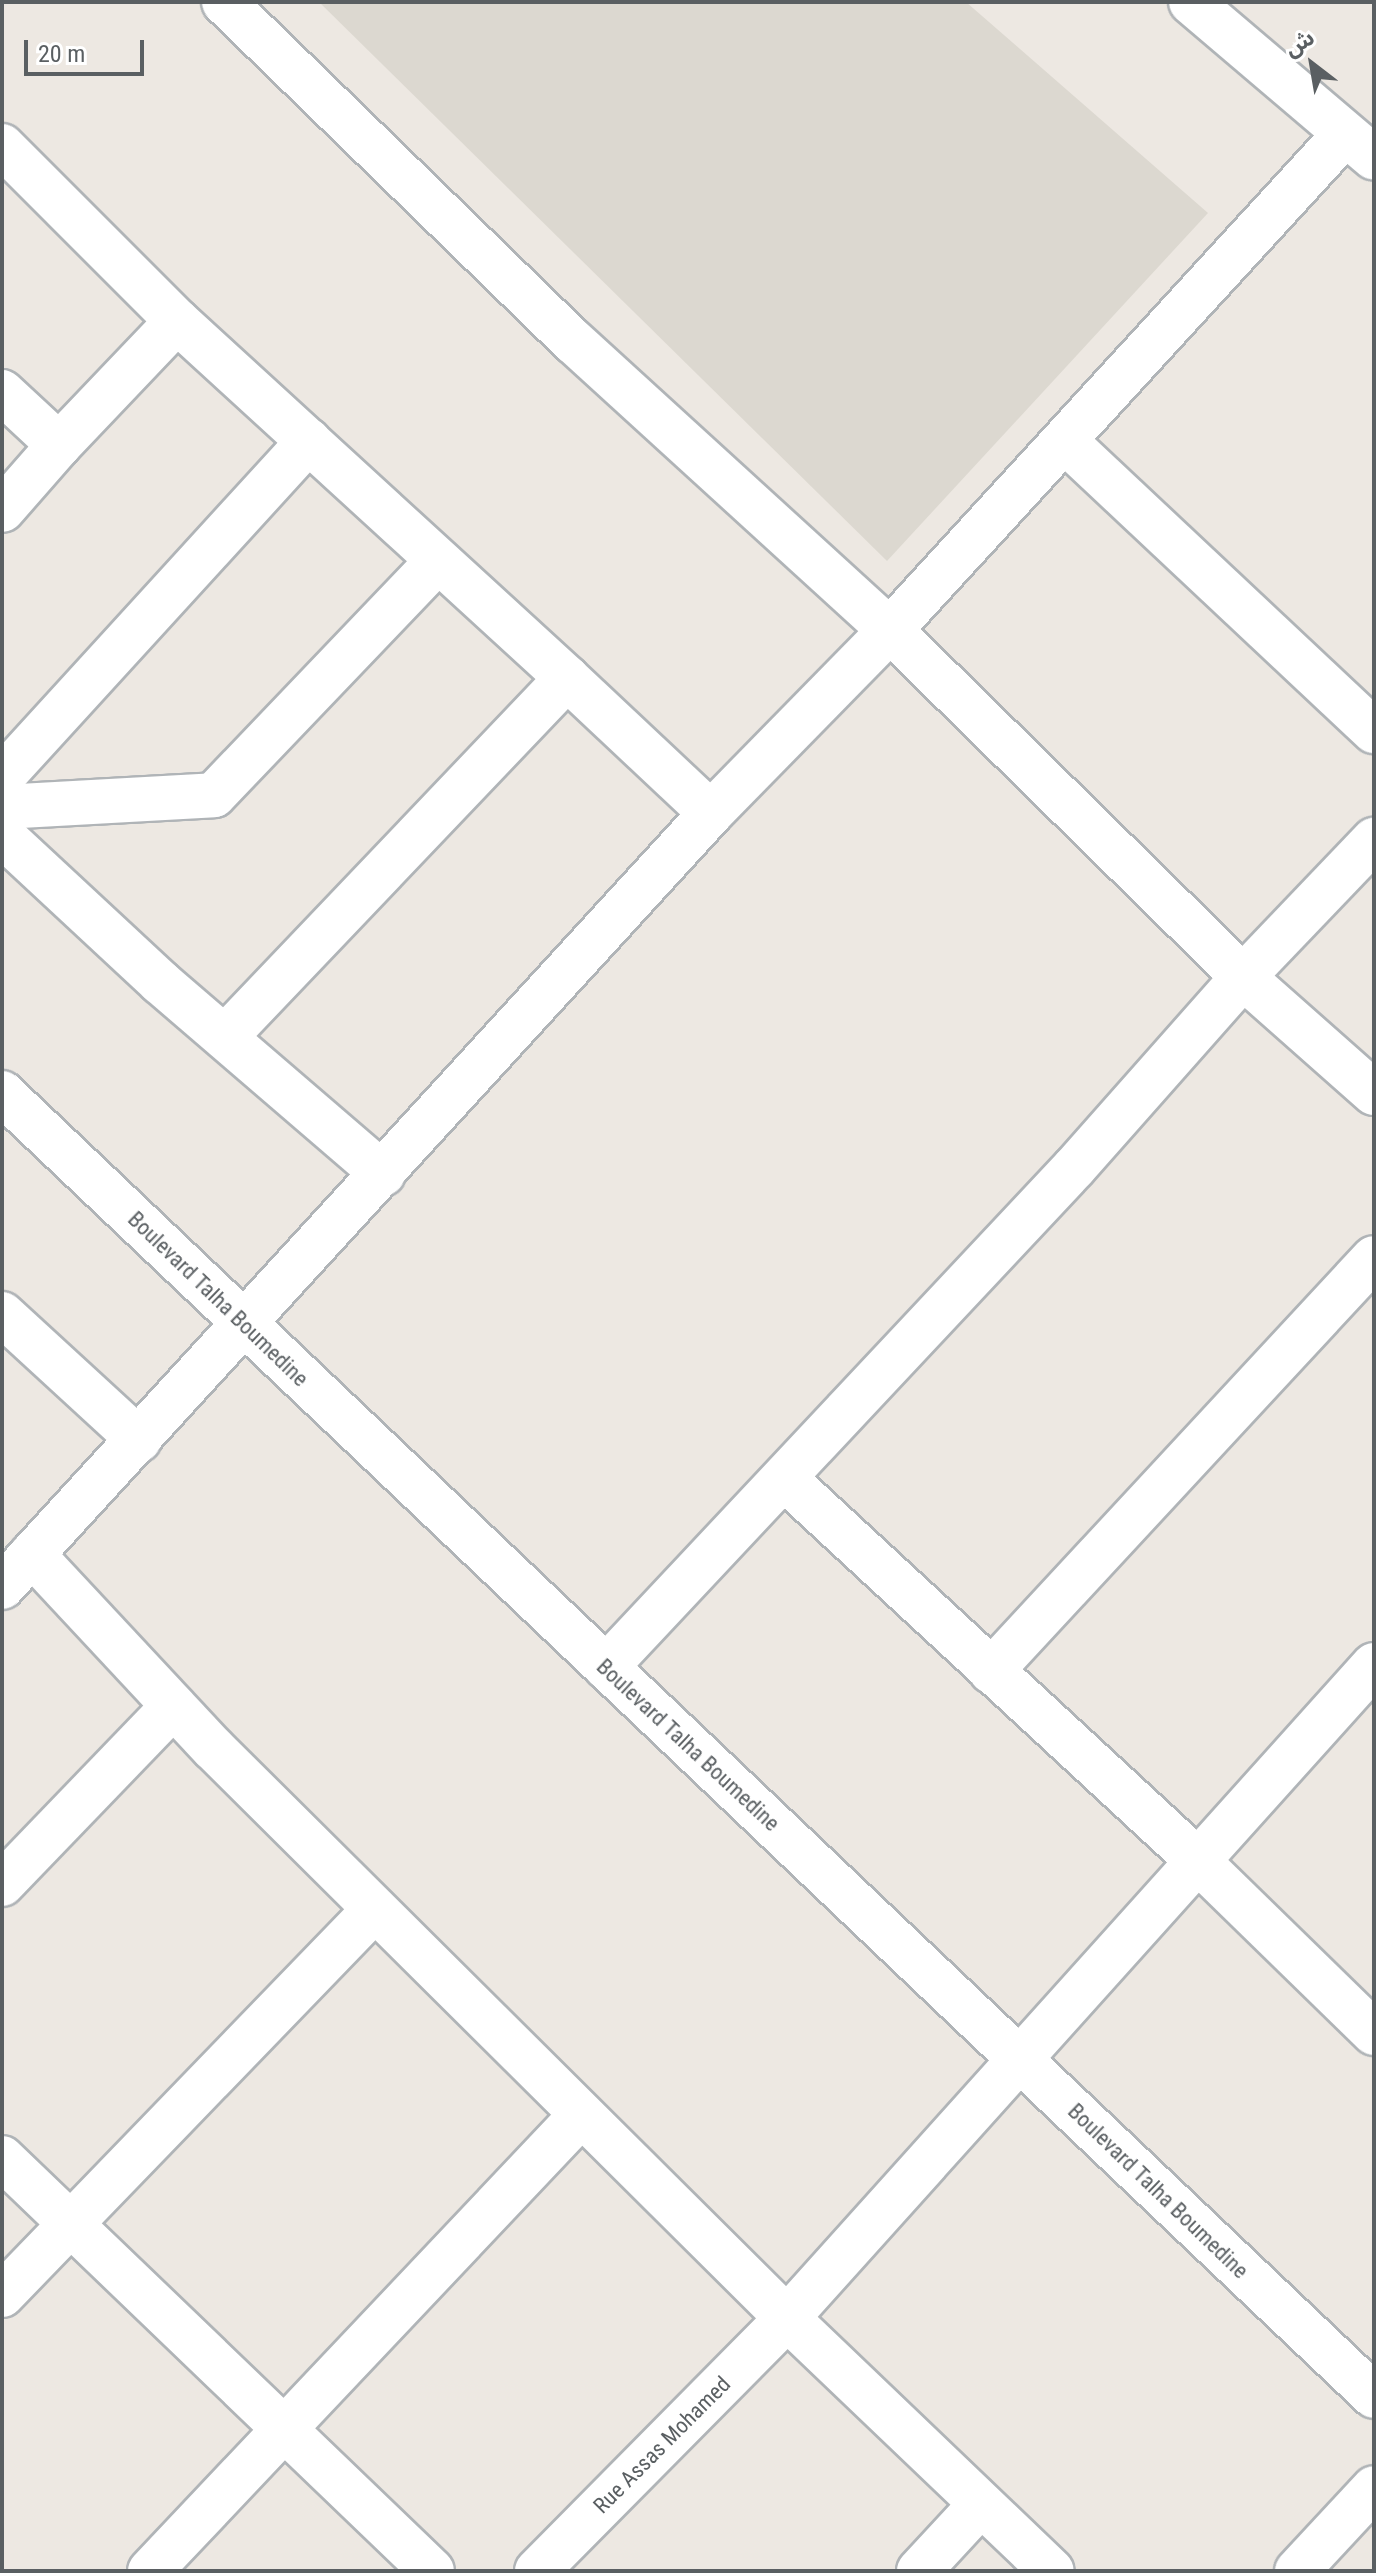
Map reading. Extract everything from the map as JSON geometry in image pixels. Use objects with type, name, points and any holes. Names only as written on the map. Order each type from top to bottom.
[{"type":"street","points":[[224,2],[573,341],[890,630],[1243,977],[1374,1093]]},
{"type":"street","points":[[2,1587],[711,813],[890,630],[1065,441],[1360,146],[1191,2]]},
{"type":"street","points":[[2,146],[177,321],[711,813]]},
{"type":"street","points":[[2,510],[177,321]]},
{"type":"street","points":[[2,392],[59,445]]},
{"type":"street","points":[[2,777],[309,441]]},
{"type":"street","points":[[1065,441],[1374,731]]},
{"type":"street","points":[[2,807],[214,795],[438,561]]},
{"type":"street","points":[[225,1037],[567,678]]},
{"type":"street","points":[[2,835],[225,1037],[383,1174]]},
{"type":"street","points":[[606,1667],[1074,1168],[1243,977],[1374,840]]},
{"type":"street","name":"Boulevard Talha Boumedine","points":[[2,1093],[1374,2396]]},
{"type":"street","points":[[991,1671],[1374,1258]]},
{"type":"street","points":[[2,1314],[139,1440]]},
{"type":"street","points":[[785,1479],[1199,1862],[1374,2033]]},
{"type":"street","points":[[32,1554],[173,1706],[374,1910],[787,2318],[1052,2571]]},
{"type":"street","name":"Rue Assas Mohamed","points":[[537,2571],[787,2318],[1374,1665]]},
{"type":"street","points":[[2,1884],[173,1706]]},
{"type":"street","points":[[2,2295],[374,1910]]},
{"type":"street","points":[[150,2571],[288,2430],[581,2115]]},
{"type":"street","points":[[2,2158],[432,2571]]},
{"type":"street","points":[[1297,2571],[1374,2488]]},
{"type":"street","points":[[919,2571],[981,2504]]},
{"type":"shaded area","points":[[319,2],[966,2],[1208,213],[887,561]]}]
